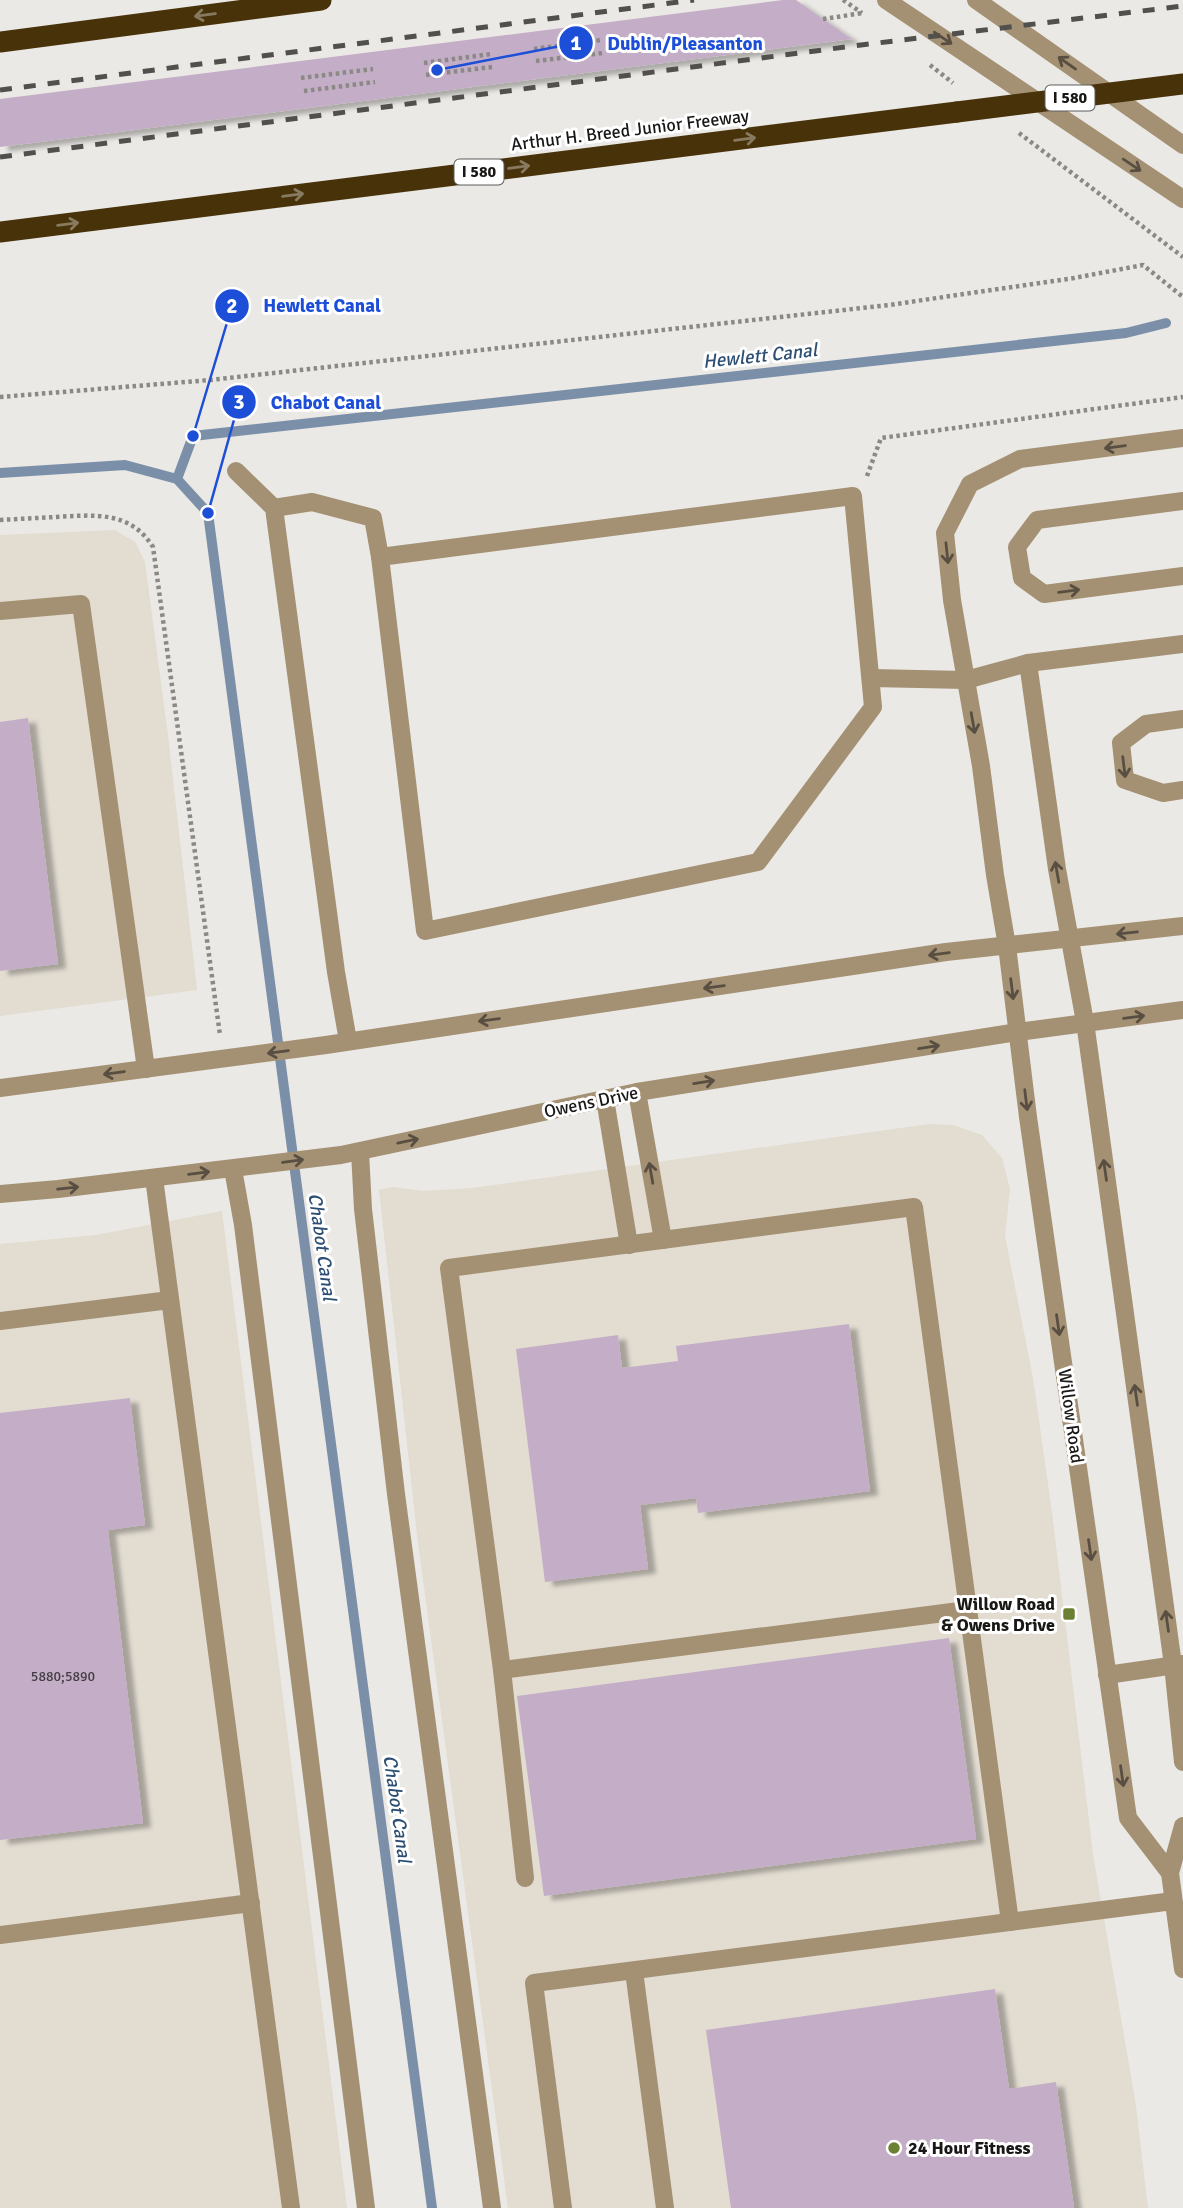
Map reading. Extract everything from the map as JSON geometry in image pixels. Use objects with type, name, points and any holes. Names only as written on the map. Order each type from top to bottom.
[{"type":"highway","points":[[0,42],[321,0]]},
{"type":"highway","name":"Arthur H. Breed Junior Freeway","points":[[0,232],[1183,84]]},
{"type":"street","points":[[886,0],[1183,200]]},
{"type":"street","points":[[976,0],[1183,145]]},
{"type":"street","name":"Willow Road","points":[[1170,1873],[1128,1818],[1007,946],[952,600],[945,533],[970,484],[1020,459],[1183,438]]},
{"type":"street","points":[[236,471],[274,508],[334,958],[348,1041]]},
{"type":"street","points":[[274,508],[312,502],[373,518],[425,932],[758,862],[873,707],[853,496],[380,557]]},
{"type":"street","points":[[1183,502],[1037,520],[1017,547],[1022,578],[1044,594],[1183,576]]},
{"type":"street","points":[[0,611],[81,604],[146,1069]]},
{"type":"street","points":[[870,678],[966,680],[1028,663],[1183,644]]},
{"type":"street","points":[[1028,663],[1057,869],[1085,1022],[1178,1665],[1183,1762]]},
{"type":"street","points":[[1183,719],[1146,724],[1121,743],[1125,780],[1163,793],[1183,790]]},
{"type":"street","points":[[0,1088],[326,1045],[933,954],[1183,926]]},
{"type":"street","name":"Owens Drive","points":[[0,1194],[341,1155],[637,1092],[1018,1032],[1183,1010]]},
{"type":"street","points":[[637,1092],[663,1240]]},
{"type":"street","points":[[605,1099],[629,1245]]},
{"type":"street","points":[[360,1152],[363,1209],[396,1494],[492,2208]]},
{"type":"street","points":[[239,1168],[250,1280],[366,2208]]},
{"type":"street","points":[[154,1178],[291,2208]]},
{"type":"street","points":[[525,1878],[502,1671],[449,1268],[914,1208],[1010,1922]]},
{"type":"street","points":[[0,1321],[170,1300]]},
{"type":"street","points":[[502,1671],[967,1610]]},
{"type":"street","points":[[1107,1675],[1178,1665]]},
{"type":"street","points":[[1183,1826],[1170,1873],[1183,1969]]},
{"type":"street","points":[[563,2208],[534,1983],[1173,1901]]},
{"type":"street","points":[[0,1935],[251,1903]]},
{"type":"street","points":[[634,1971],[665,2208]]},
{"type":"path","points":[[822,19],[863,13]]},
{"type":"path","points":[[534,49],[601,40]]},
{"type":"path","points":[[536,61],[603,53]]},
{"type":"path","points":[[424,63],[491,54]]},
{"type":"path","points":[[426,75],[492,67]]},
{"type":"path","points":[[301,79],[373,69]]},
{"type":"path","points":[[304,91],[375,82]]},
{"type":"path","points":[[0,397],[210,380],[889,304],[1074,278],[1143,265],[1183,297]]},
{"type":"path","points":[[853,496],[870,472],[881,438],[1183,397]]},
{"type":"path","points":[[0,520],[100,514],[130,524],[145,534],[153,547],[227,1058]]},
{"type":"shaded area","points":[[115,530],[135,542],[145,562],[197,990],[0,1016],[0,535]]},
{"type":"shaded area","points":[[929,1124],[953,1125],[982,1135],[1002,1158],[1010,1189],[1005,1236],[1033,1378],[1093,1854],[1136,2106],[1148,2208],[508,2208],[418,1543],[379,1190],[393,1187],[423,1191],[472,1188]]},
{"type":"shaded area","points":[[222,1211],[347,2208],[0,2208],[0,1244],[96,1235]]},
{"type":"building","points":[[796,0],[852,39],[0,147],[0,99]]},
{"type":"building","points":[[28,718],[58,964],[0,971],[0,722]]},
{"type":"building","points":[[849,1324],[870,1491],[698,1513],[696,1498],[640,1505],[648,1569],[545,1582],[516,1349],[618,1335],[622,1368],[678,1361],[676,1346]]},
{"type":"building","points":[[130,1398],[145,1525],[108,1530],[143,1823],[0,1840],[0,1413]]},
{"type":"building","points":[[949,1638],[976,1839],[544,1896],[517,1696]]},
{"type":"building","name":"24 Hour Fitness","points":[[995,1989],[1009,2089],[1056,2082],[1074,2208],[731,2208],[706,2030]]},
{"type":"waterway","name":"Hewlett Canal","points":[[177,479],[193,436],[1126,333],[1166,323]]},
{"type":"waterway","name":"Chabot Canal","points":[[0,473],[125,465],[177,479],[208,513],[432,2208]]},
{"type":"railway","points":[[0,90],[694,0]]},
{"type":"railway","points":[[0,157],[1183,6]]},
{"type":"place","name":"Dublin/Pleasanton","points":[[437,70]]},
{"type":"place","name":"Hewlett Canal","points":[[193,436]]},
{"type":"place","name":"Chabot Canal","points":[[208,513]]},
{"type":"place","name":"Willow Road & Owens Drive","points":[[1069,1614]]},
{"type":"place","name":"24 Hour Fitness","points":[[894,2148]]}]
